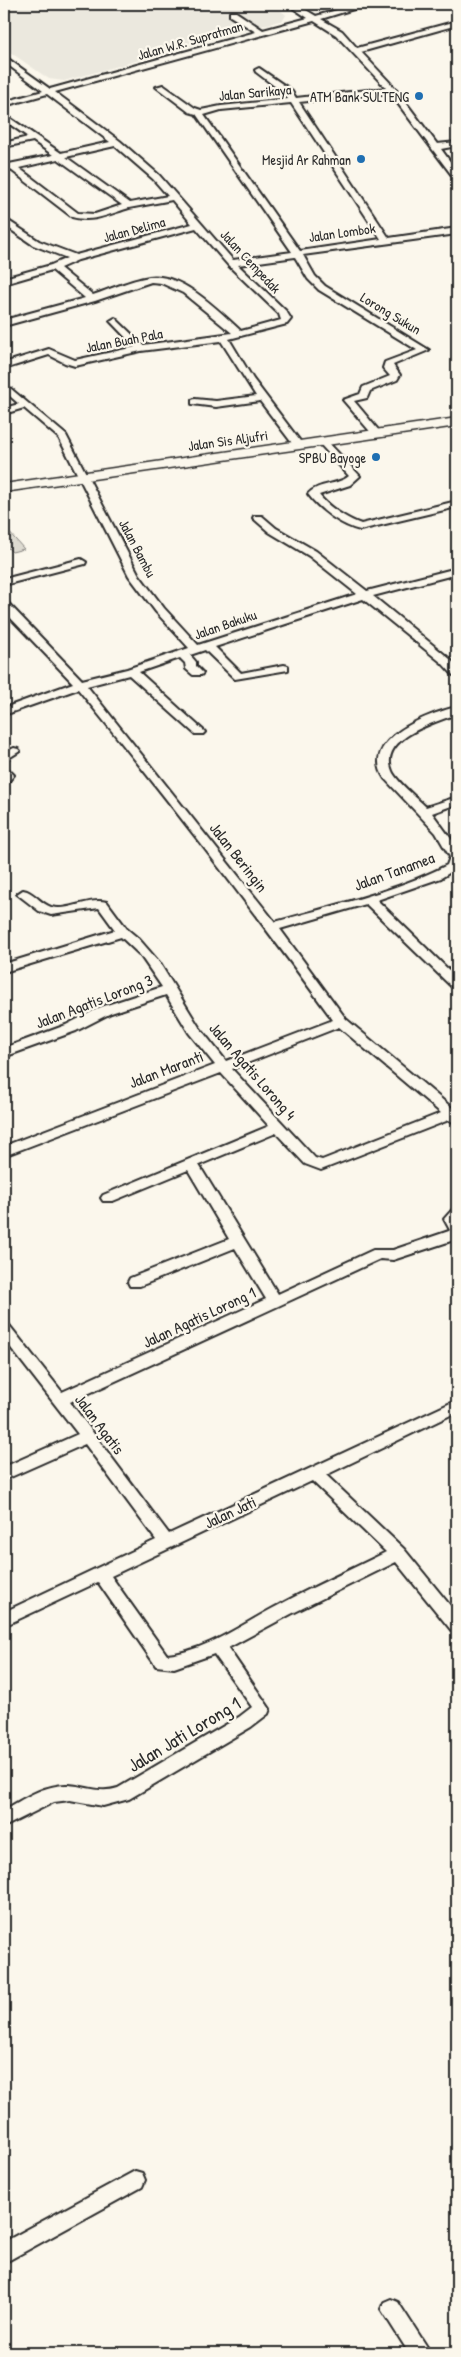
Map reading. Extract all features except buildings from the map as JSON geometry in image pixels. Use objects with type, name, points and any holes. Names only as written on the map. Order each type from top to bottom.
[{"type":"main road","name":"Jalan Sis Aljufri","points":[[4,488],[457,422]]},
{"type":"street","points":[[292,4],[340,33],[392,90],[457,176]]},
{"type":"street","name":"Jalan W.R. Supratman","points":[[4,104],[366,4]]},
{"type":"street","points":[[233,14],[263,33]]},
{"type":"street","points":[[356,51],[457,23]]},
{"type":"street","points":[[443,26],[457,34]]},
{"type":"street","name":"Jalan Cempedak","points":[[4,58],[8,64],[50,92],[117,143],[175,197],[231,262],[283,313],[286,319],[278,324],[224,338]]},
{"type":"street","points":[[259,70],[288,92],[386,240]]},
{"type":"street","points":[[160,87],[192,110],[201,113]]},
{"type":"street","name":"Jalan Sarikaya","points":[[298,253],[267,212],[201,113],[221,108],[294,102],[392,90]]},
{"type":"street","points":[[4,116],[128,206]]},
{"type":"street","points":[[4,145],[34,138]]},
{"type":"street","points":[[8,167],[117,143]]},
{"type":"street","points":[[436,147],[457,144]]},
{"type":"street","points":[[8,167],[75,215],[82,218],[93,217],[128,206],[175,197]]},
{"type":"street","points":[[4,221],[46,248],[76,258]]},
{"type":"street","name":"Jalan Delima","points":[[4,281],[54,267],[76,258],[132,244],[198,224]]},
{"type":"street","points":[[4,233],[16,230]]},
{"type":"street","name":"Jalan Lombok","points":[[231,262],[457,231]]},
{"type":"street","name":"Lorong Sukun","points":[[298,253],[311,277],[322,288],[424,350],[388,364],[387,366],[395,378],[366,389],[364,396],[348,400],[376,434]]},
{"type":"street","points":[[54,267],[92,299]]},
{"type":"street","points":[[4,323],[92,299],[147,280],[159,280],[182,289],[214,312],[239,334]]},
{"type":"street","points":[[115,322],[141,348]]},
{"type":"street","points":[[224,338],[262,398],[298,445]]},
{"type":"street","name":"Jalan Buah Pala","points":[[4,366],[49,352],[72,364],[141,348],[224,338]]},
{"type":"street","points":[[4,386],[26,405]]},
{"type":"street","points":[[195,402],[216,404],[262,398]]},
{"type":"street","points":[[4,411],[26,405]]},
{"type":"street","name":"Jalan Bambu","points":[[26,405],[67,443],[134,576],[160,610],[196,649]]},
{"type":"street","points":[[323,442],[355,476],[351,480],[319,490],[313,494],[319,502],[354,525],[360,527],[376,524],[457,504]]},
{"type":"street","points":[[258,518],[269,529],[311,551],[446,661],[457,673]]},
{"type":"street","points":[[4,582],[81,562]]},
{"type":"street","name":"Jalan Bakuku","points":[[4,712],[80,684],[131,671],[286,619],[457,571]]},
{"type":"street","name":"Jalan Beringin","points":[[4,605],[80,684],[154,775],[272,927],[341,1022],[454,1117]]},
{"type":"street","points":[[208,646],[239,677],[284,668]]},
{"type":"street","points":[[182,654],[190,662],[190,667],[198,673]]},
{"type":"street","points":[[131,671],[199,732]]},
{"type":"street","name":"Jalan Tanamea","points":[[272,927],[368,899],[445,871],[456,862],[453,849],[424,812],[385,771],[388,745],[420,725],[457,710]]},
{"type":"street","points":[[4,758],[14,751]]},
{"type":"street","points":[[4,771],[8,775],[4,780]]},
{"type":"street","points":[[424,812],[457,800]]},
{"type":"street","name":"Jalan Agatis Lorong 4","points":[[23,894],[50,911],[81,908],[94,904],[103,905],[123,932],[140,946],[194,1029],[222,1066],[310,1162],[324,1165],[454,1117]]},
{"type":"street","points":[[368,899],[457,985]]},
{"type":"street","points":[[4,968],[123,932]]},
{"type":"street","name":"Jalan Agatis Lorong 3","points":[[4,1053],[71,1028],[106,1010],[168,990]]},
{"type":"street","name":"Jalan Maranti","points":[[4,1151],[341,1022]]},
{"type":"street","points":[[108,1198],[278,1127]]},
{"type":"street","points":[[191,1164],[275,1302]]},
{"type":"street","points":[[457,1214],[451,1219],[457,1230]]},
{"type":"street","name":"Jalan Agatis Lorong 1","points":[[60,1400],[381,1253],[392,1255],[454,1236],[457,1230]]},
{"type":"street","points":[[134,1282],[238,1241]]},
{"type":"street","name":"Jalan Agatis","points":[[4,1330],[88,1436],[166,1542]]},
{"type":"street","name":"Jalan Jati","points":[[4,1619],[457,1406]]},
{"type":"street","points":[[4,1474],[88,1436]]},
{"type":"street","points":[[314,1472],[398,1554],[457,1625]]},
{"type":"street","points":[[100,1573],[162,1662],[167,1663],[217,1646],[398,1554]]},
{"type":"street","name":"Jalan Jati Lorong 1","points":[[4,1819],[48,1796],[62,1793],[78,1794],[98,1799],[123,1794],[260,1712],[262,1709],[260,1705],[217,1646]]},
{"type":"street","points":[[4,2253],[135,2180]]},
{"type":"street","points":[[391,2309],[421,2353]]},
{"type":"shaded area","points":[[4,4],[273,4],[286,15],[283,20],[64,81],[49,79],[4,48]]},
{"type":"shaded area","points":[[7,530],[24,549],[12,552],[4,544],[4,531]]},
{"type":"place","name":"ATM Bank SULTENG","points":[[419,96]]},
{"type":"place","name":"Mesjid Ar Rahman","points":[[361,159]]},
{"type":"place","name":"SPBU Bayoge","points":[[376,457]]}]
